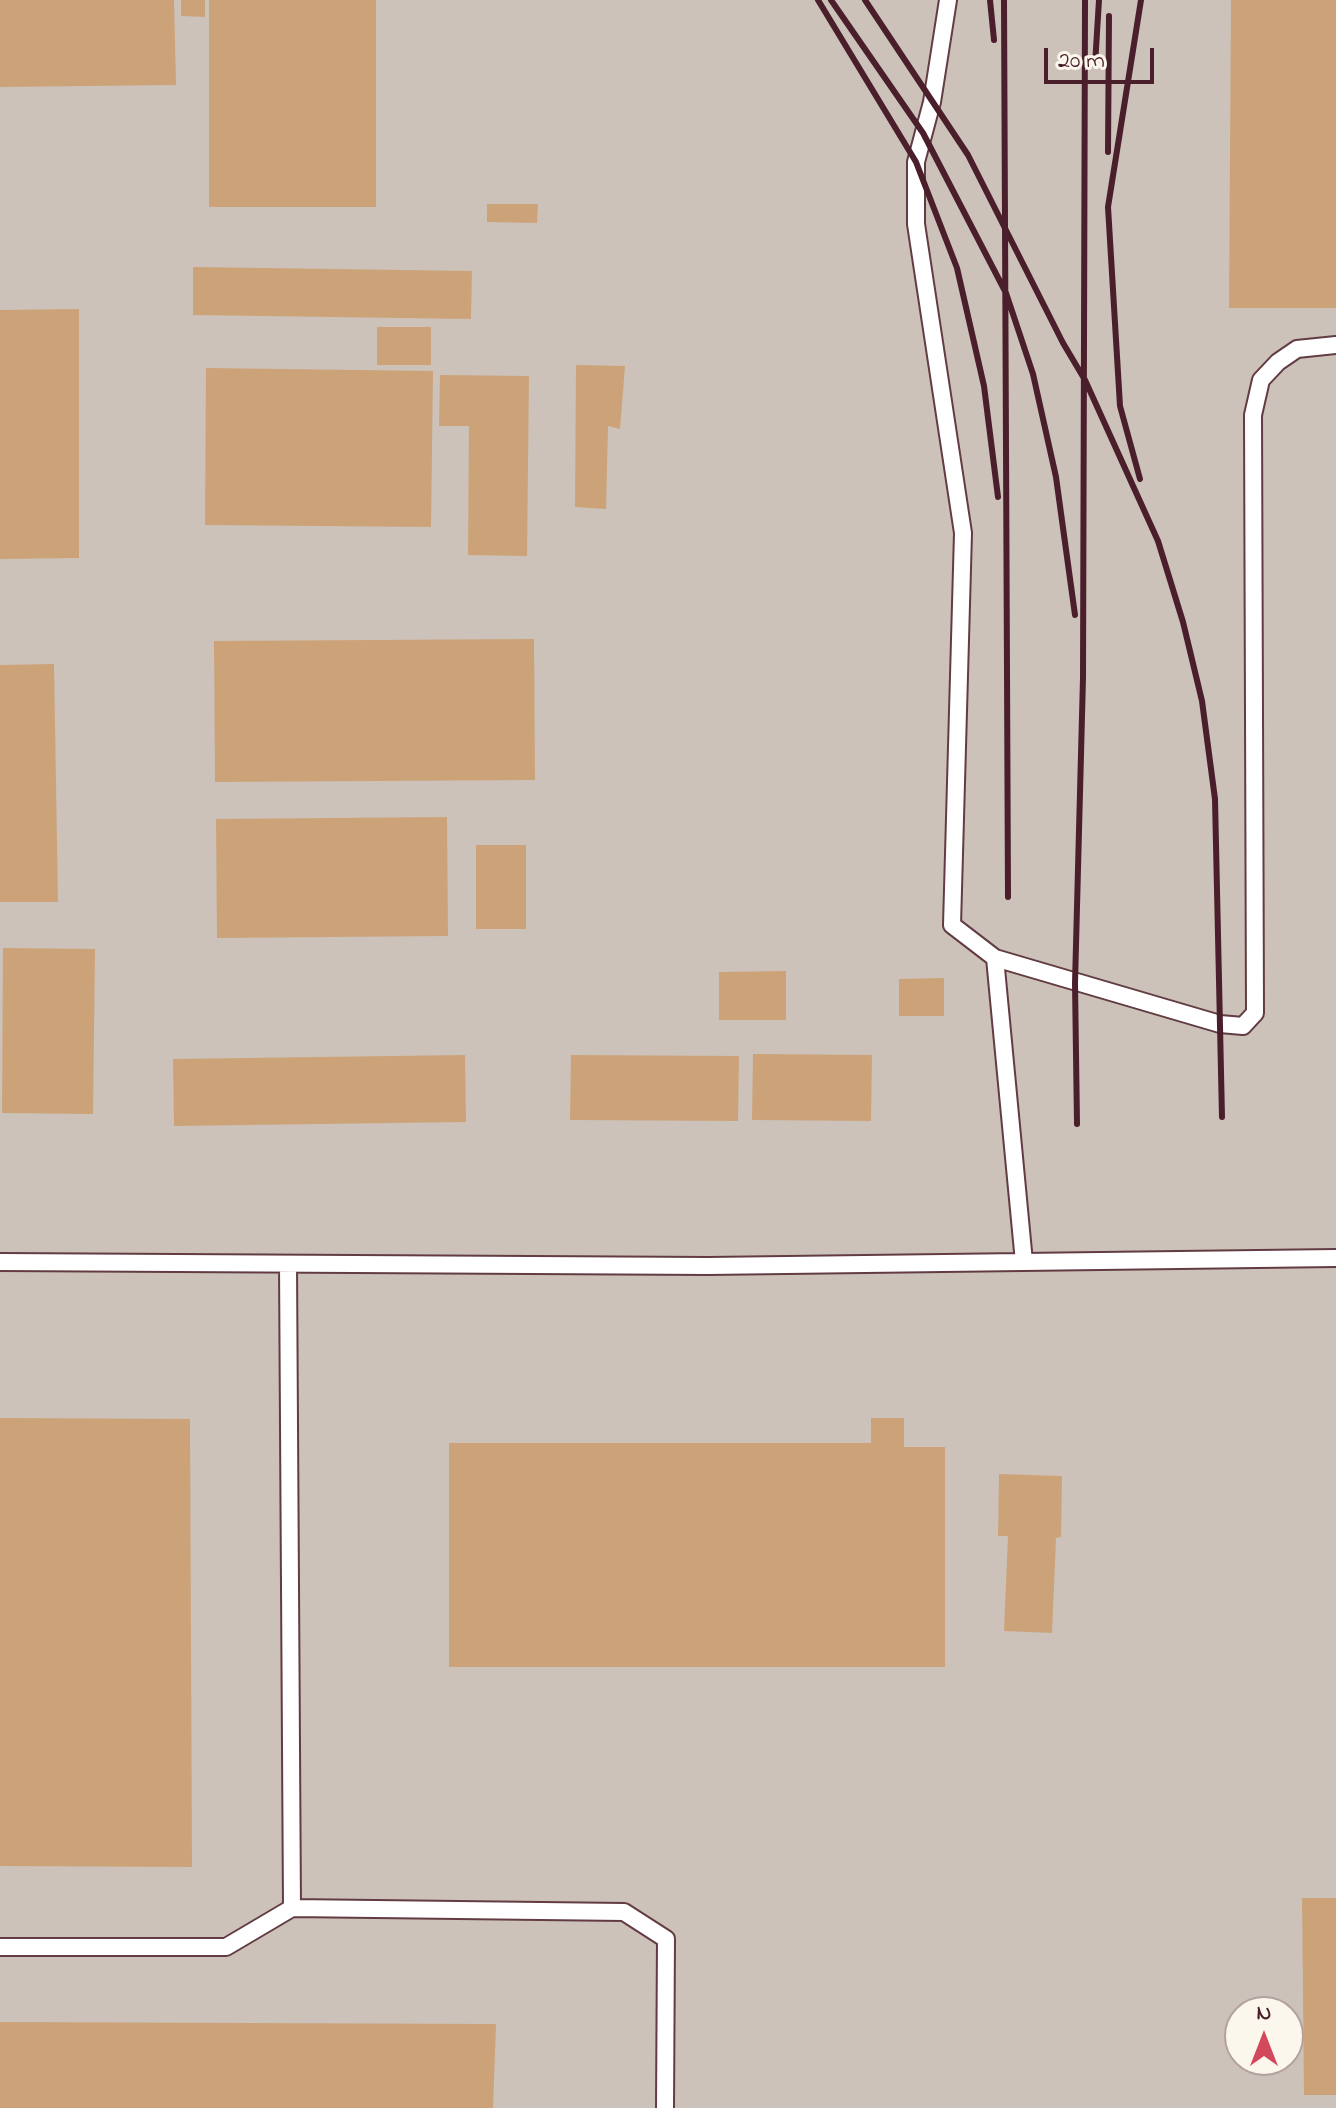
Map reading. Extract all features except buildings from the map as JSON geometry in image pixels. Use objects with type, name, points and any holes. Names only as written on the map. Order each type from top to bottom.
[{"type":"lane","points":[[948,0],[932,102],[916,162],[916,224],[963,533],[952,925],[995,958],[1220,1024],[1243,1026],[1255,1013],[1253,415],[1261,380],[1278,362],[1297,349],[1336,345]]},
{"type":"lane","points":[[995,958],[1024,1262]]},
{"type":"lane","points":[[0,1262],[708,1266],[1336,1258]]},
{"type":"lane","points":[[288,1264],[292,1908]]},
{"type":"lane","points":[[0,1947],[226,1947],[292,1908],[624,1912],[666,1939],[665,2108]]},
{"type":"shaded area","points":[[0,0],[1336,0],[1336,2108],[0,2108]]},
{"type":"railway","points":[[818,0],[916,162],[957,268],[984,386],[998,497]]},
{"type":"railway","points":[[831,0],[923,133],[1006,293],[1033,374],[1056,477],[1075,615]]},
{"type":"railway","points":[[865,0],[968,155],[1063,343],[1085,380],[1158,541],[1183,622],[1202,701],[1215,799],[1222,1117]]},
{"type":"railway","points":[[990,0],[994,40]]},
{"type":"railway","points":[[1004,0],[1008,897]]},
{"type":"railway","points":[[1077,1124],[1075,983],[1083,678],[1085,0]]},
{"type":"railway","points":[[1095,65],[1099,0]]},
{"type":"railway","points":[[1140,479],[1120,406],[1108,207],[1141,0]]},
{"type":"railway","points":[[1108,152],[1109,16]]}]
